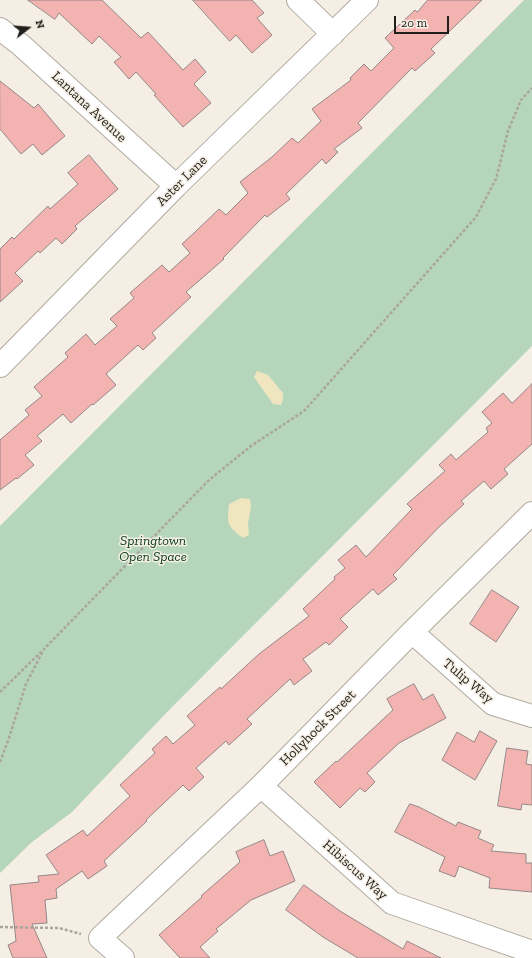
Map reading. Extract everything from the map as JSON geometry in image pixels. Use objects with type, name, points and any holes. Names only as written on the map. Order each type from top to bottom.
[{"type":"street","points":[[298,0],[333,34]]},
{"type":"street","name":"Aster Lane","points":[[0,366],[176,186],[367,0]]},
{"type":"street","name":"Lantana Avenue","points":[[0,30],[21,45],[176,186]]},
{"type":"street","name":"Hollyhock Street","points":[[100,938],[261,786],[532,512]]},
{"type":"street","name":"Tulip Way","points":[[412,632],[493,704],[532,716]]},
{"type":"street","name":"Hibiscus Way","points":[[261,786],[392,903],[532,952]]},
{"type":"street","points":[[100,938],[123,958]]},
{"type":"path","points":[[0,692],[209,480],[251,446],[304,411],[476,217],[496,179],[508,130],[522,100],[532,88]]},
{"type":"path","points":[[0,762],[26,684],[44,649]]},
{"type":"path","points":[[0,927],[59,928],[100,938]]},
{"type":"green space","name":"Springtown Open Space","points":[[524,0],[532,0],[532,346],[170,709],[72,812],[32,842],[0,873],[0,526]]},
{"type":"sand","points":[[257,371],[268,375],[283,393],[281,405],[273,404],[254,377]]},
{"type":"sand","points":[[241,498],[250,499],[251,507],[248,524],[249,535],[243,538],[231,527],[228,520],[229,504]]},
{"type":"building","points":[[28,0],[102,0],[141,38],[148,32],[183,70],[195,59],[206,72],[194,84],[211,103],[183,127],[154,95],[156,94],[136,72],[129,79],[114,62],[121,57],[99,36],[92,44],[59,13],[55,19]]},
{"type":"building","points":[[193,0],[252,0],[264,13],[257,18],[272,35],[252,53],[236,35],[230,41]]},
{"type":"building","points":[[428,0],[482,0],[431,49],[435,53],[415,71],[412,68],[358,123],[362,128],[334,149],[338,152],[326,164],[322,159],[286,194],[290,199],[267,217],[265,215],[223,258],[224,259],[186,292],[191,297],[152,333],[156,338],[143,350],[138,345],[106,374],[116,385],[71,423],[63,414],[37,436],[42,441],[25,455],[34,465],[17,479],[16,478],[0,490],[0,440],[29,415],[25,410],[42,396],[34,387],[68,357],[65,353],[86,334],[95,345],[117,326],[110,319],[134,298],[130,293],[162,265],[169,272],[190,253],[182,244],[219,209],[226,215],[248,193],[240,182],[272,157],[292,138],[298,143],[321,121],[312,109],[351,80],[350,78],[364,64],[371,71],[394,48],[385,38],[415,10],[417,12]]},
{"type":"building","points":[[0,81],[34,108],[38,104],[65,136],[42,155],[33,144],[21,154],[0,129]]},
{"type":"building","points":[[89,155],[118,189],[75,226],[77,229],[62,244],[56,238],[40,253],[38,251],[15,273],[23,281],[0,302],[0,249],[12,237],[14,239],[48,206],[50,209],[78,184],[68,173]]},
{"type":"building","points":[[532,384],[532,444],[504,469],[508,474],[491,489],[484,481],[461,501],[464,504],[439,527],[393,575],[397,579],[378,595],[373,589],[340,619],[348,627],[329,645],[326,642],[303,659],[312,671],[294,685],[290,679],[247,719],[252,724],[229,745],[226,741],[196,768],[204,777],[189,791],[183,785],[104,861],[107,866],[88,879],[82,871],[56,889],[57,898],[45,900],[47,923],[32,924],[47,958],[13,958],[8,945],[16,941],[10,885],[39,882],[38,876],[59,874],[46,855],[83,830],[87,836],[130,796],[120,785],[155,753],[152,749],[166,736],[173,744],[195,725],[187,716],[220,687],[221,689],[259,654],[309,616],[303,609],[335,579],[334,577],[345,568],[338,560],[356,545],[366,557],[412,509],[407,504],[445,471],[439,465],[451,454],[456,460],[488,432],[486,428],[492,423],[482,412],[503,393],[512,403]]},
{"type":"building","points":[[492,590],[519,607],[496,642],[470,624]]},
{"type":"building","points":[[414,684],[423,700],[433,694],[446,718],[399,743],[367,773],[375,782],[365,792],[360,788],[340,808],[314,782],[393,710],[387,699]]},
{"type":"building","points":[[480,731],[497,741],[475,780],[442,760],[457,732],[474,742]]},
{"type":"building","points":[[507,748],[528,751],[526,764],[532,765],[532,805],[522,804],[521,810],[498,806]]},
{"type":"building","points":[[410,804],[456,826],[458,822],[481,831],[478,838],[494,845],[491,851],[526,854],[526,863],[532,863],[532,892],[489,888],[490,878],[459,866],[455,877],[439,871],[445,857],[395,832]]},
{"type":"building","points":[[264,840],[270,856],[283,851],[295,881],[251,900],[216,929],[218,931],[200,947],[210,958],[180,958],[159,935],[240,862],[236,852]]},
{"type":"building","points":[[304,885],[340,911],[403,949],[407,941],[441,958],[358,958],[323,937],[286,910]]}]
